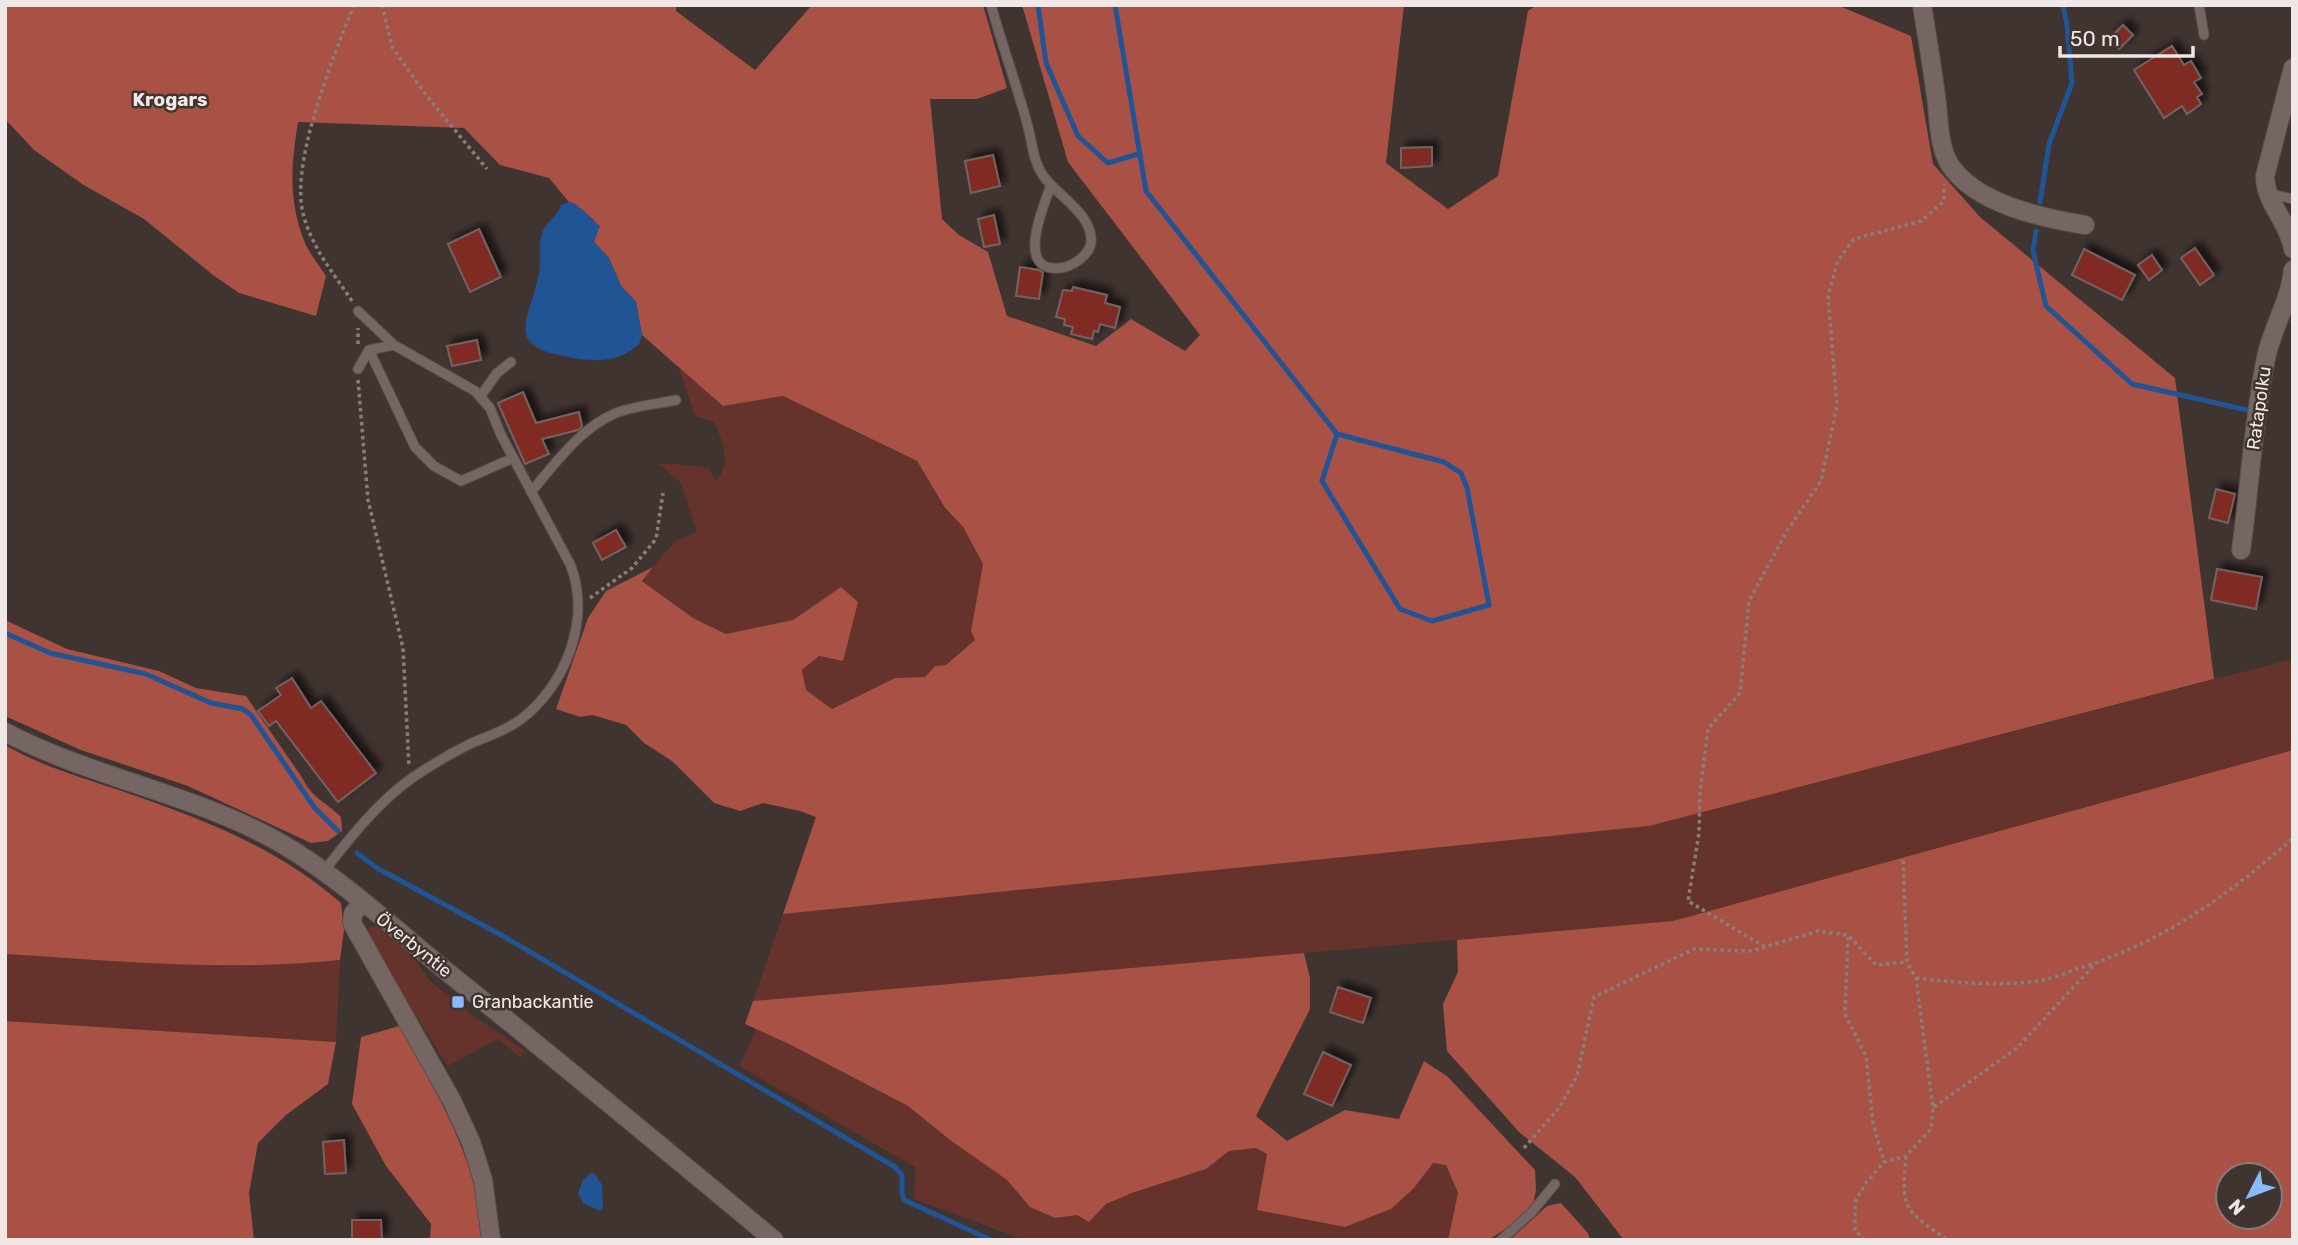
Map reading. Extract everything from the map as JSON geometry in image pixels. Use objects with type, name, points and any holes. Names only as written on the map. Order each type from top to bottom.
[{"type":"street","points":[[1922,5],[1942,139],[1950,165],[1969,184],[1986,195],[2028,214],[2085,225]]},
{"type":"street","points":[[2293,68],[2264,176],[2268,193],[2285,223],[2293,248]]},
{"type":"street","name":"Ratapolku","points":[[2241,550],[2263,374],[2272,335],[2293,270]]},
{"type":"street","name":"Överbyntie","points":[[5,732],[66,759],[216,813],[281,843],[324,871],[774,1240]]},
{"type":"street","points":[[362,902],[353,915],[352,923],[457,1111],[483,1180],[491,1240]]},
{"type":"lane","points":[[991,5],[1028,125],[1036,164],[1051,185],[1078,210],[1088,228],[1091,242],[1087,251],[1065,268],[1052,268],[1042,262],[1033,238],[1051,185]]},
{"type":"lane","points":[[2199,5],[2204,35]]},
{"type":"lane","points":[[2268,193],[2293,199]]},
{"type":"lane","points":[[324,871],[374,813],[410,779],[518,722],[534,708],[554,683],[569,654],[579,606],[577,582],[570,564],[513,458],[490,408],[480,397],[452,377],[394,345],[358,311]]},
{"type":"lane","points":[[358,369],[369,350],[394,345]]},
{"type":"lane","points":[[369,350],[415,447],[434,466],[461,481],[513,458]]},
{"type":"lane","points":[[480,397],[497,373],[511,362]]},
{"type":"lane","points":[[531,492],[568,449],[593,427],[616,413],[676,400]]},
{"type":"lane","points":[[1501,1240],[1531,1213],[1555,1184]]},
{"type":"path","points":[[354,5],[318,102],[305,148],[301,192],[303,216],[322,258],[358,311],[358,393],[368,500],[402,648],[410,779]]},
{"type":"path","points":[[382,5],[392,47],[426,95],[487,169]]},
{"type":"path","points":[[1765,947],[1688,901],[1699,833],[1700,792],[1707,729],[1740,694],[1749,601],[1787,531],[1821,481],[1838,406],[1828,296],[1838,260],[1854,239],[1921,221],[1944,201],[1943,176]]},
{"type":"path","points":[[579,606],[632,568],[656,539],[663,493]]},
{"type":"path","points":[[1916,978],[1968,985],[2041,980],[2097,963],[2195,916],[2249,877],[2293,838]]},
{"type":"path","points":[[1865,1240],[1855,1230],[1855,1202],[1865,1184],[1884,1162],[1906,1156],[1931,1129],[1933,1108],[1916,978],[1907,962],[1903,858]]},
{"type":"path","points":[[1524,1148],[1559,1108],[1577,1076],[1594,997],[1694,949],[1752,951],[1818,931],[1848,935],[1876,965],[1907,962]]},
{"type":"path","points":[[1848,935],[1845,1014],[1866,1056],[1874,1123],[1884,1162]]},
{"type":"path","points":[[1933,1108],[2017,1048],[2097,963]]},
{"type":"path","points":[[1906,1156],[1903,1195],[1915,1218],[1948,1240]]},
{"type":"shaded area","points":[[5,5],[676,5],[676,11],[755,70],[812,5],[983,5],[1007,88],[977,99],[930,99],[942,219],[959,235],[988,252],[1007,316],[1096,346],[1131,319],[1185,351],[1200,335],[1068,162],[1022,5],[1404,5],[1386,163],[1448,209],[1498,176],[1528,11],[1537,5],[1837,5],[1911,36],[1933,164],[1980,217],[2175,378],[2214,679],[1649,826],[783,914],[816,817],[763,803],[740,811],[714,803],[672,761],[644,743],[626,725],[593,715],[580,717],[556,709],[588,618],[606,591],[653,567],[642,581],[693,618],[726,634],[793,620],[841,587],[858,602],[843,661],[819,656],[802,670],[806,690],[832,709],[895,678],[925,677],[935,666],[946,665],[975,640],[971,631],[983,564],[963,527],[945,508],[917,461],[783,396],[723,406],[642,335],[636,302],[621,286],[609,258],[594,242],[594,220],[569,202],[549,178],[500,165],[464,128],[298,122],[293,198],[305,243],[326,276],[316,316],[239,293],[144,219],[82,184],[34,150],[5,119]]},
{"type":"shaded area","points":[[678,365],[723,406],[783,396],[917,461],[944,508],[963,527],[983,564],[971,631],[976,640],[946,665],[935,666],[925,677],[895,678],[832,709],[806,690],[802,670],[819,656],[843,661],[841,587],[793,620],[726,634],[693,618],[642,580],[675,541],[697,532],[681,483],[659,464],[708,468],[716,480],[724,467],[723,444],[714,422],[695,416]]},
{"type":"shaded area","points":[[5,620],[67,649],[159,671],[196,688],[246,696],[310,791],[341,817],[342,831],[328,841],[311,843],[188,786],[81,750],[5,716]]},
{"type":"shaded area","points":[[2293,659],[2293,750],[1673,921],[753,1001],[783,914],[1649,826]]},
{"type":"shaded area","points":[[5,745],[75,776],[207,823],[290,865],[341,903],[344,930],[340,960],[214,965],[5,954]]},
{"type":"shaded area","points":[[2293,750],[2293,1240],[1624,1240],[1575,1177],[1519,1132],[1447,1051],[1443,1004],[1458,972],[1457,940],[1673,921]]},
{"type":"shaded area","points":[[369,926],[377,926],[412,956],[430,981],[472,1015],[524,1050],[521,1058],[498,1039],[448,1066],[367,939]]},
{"type":"shaded area","points":[[1304,953],[1310,978],[1310,1009],[1256,1116],[1287,1141],[1345,1110],[1399,1119],[1424,1061],[1448,1077],[1535,1170],[1536,1190],[1531,1213],[1488,1240],[1448,1240],[1458,1193],[1446,1165],[1433,1163],[1414,1188],[1391,1209],[1345,1227],[1257,1210],[1267,1154],[1256,1148],[1229,1151],[1206,1169],[1106,1204],[1089,1222],[1077,1215],[1055,1218],[1030,1207],[1007,1180],[908,1106],[745,1024],[753,1001]]},
{"type":"shaded area","points":[[5,954],[214,965],[340,960],[336,1042],[5,1021]]},
{"type":"shaded area","points":[[5,1021],[336,1042],[328,1084],[286,1115],[258,1143],[249,1193],[254,1240],[5,1240]]},
{"type":"shaded area","points":[[399,1026],[441,1102],[465,1155],[479,1211],[482,1240],[430,1240],[431,1224],[386,1166],[352,1104],[361,1037]]},
{"type":"shaded area","points":[[756,1029],[908,1106],[1007,1180],[1030,1207],[1055,1218],[1077,1215],[1089,1221],[1106,1204],[1206,1169],[1229,1151],[1256,1148],[1267,1153],[1257,1210],[1345,1227],[1391,1209],[1414,1188],[1433,1163],[1446,1165],[1458,1193],[1448,1240],[1024,1240],[914,1199],[915,1167],[739,1066]]},
{"type":"shaded area","points":[[1561,1203],[1588,1233],[1590,1240],[1510,1240],[1547,1206]]},
{"type":"water","points":[[569,202],[600,226],[594,242],[609,258],[621,286],[636,302],[642,335],[639,344],[616,357],[592,360],[551,353],[536,347],[528,339],[525,330],[539,274],[541,236],[561,205]]},
{"type":"water","points":[[591,1173],[595,1174],[602,1185],[603,1207],[600,1211],[583,1203],[578,1193],[583,1180]]},
{"type":"building","points":[[2123,25],[2133,35],[2119,49],[2109,39]]},
{"type":"building","points":[[2172,46],[2184,65],[2191,61],[2201,78],[2194,82],[2202,94],[2197,97],[2201,104],[2187,114],[2182,106],[2164,118],[2134,70]]},
{"type":"building","points":[[1432,147],[1432,166],[1401,168],[1401,148]]},
{"type":"building","points":[[993,155],[1000,186],[971,193],[965,161]]},
{"type":"building","points":[[994,215],[1000,244],[984,247],[978,219]]},
{"type":"building","points":[[479,229],[501,277],[470,292],[448,244]]},
{"type":"building","points":[[2195,248],[2214,275],[2200,285],[2181,258]]},
{"type":"building","points":[[2084,249],[2135,275],[2122,300],[2072,275]]},
{"type":"building","points":[[2152,255],[2162,270],[2149,280],[2138,265]]},
{"type":"building","points":[[1020,267],[1043,273],[1039,299],[1016,296]]},
{"type":"building","points":[[1073,287],[1107,295],[1105,303],[1120,307],[1115,328],[1100,324],[1092,339],[1071,334],[1073,327],[1064,325],[1065,319],[1056,317],[1063,290],[1072,291]]},
{"type":"building","points":[[477,340],[481,360],[452,366],[447,346]]},
{"type":"building","points":[[523,392],[536,423],[579,412],[582,426],[578,430],[542,439],[549,454],[525,464],[498,403]]},
{"type":"building","points":[[2216,489],[2235,494],[2228,523],[2209,518]]},
{"type":"building","points":[[616,530],[626,547],[602,560],[593,543]]},
{"type":"building","points":[[2217,569],[2262,577],[2256,609],[2211,600]]},
{"type":"building","points":[[292,678],[311,708],[321,701],[376,773],[338,802],[276,721],[269,726],[258,711],[281,695],[276,688]]},
{"type":"building","points":[[1338,987],[1371,998],[1363,1023],[1330,1012]]},
{"type":"building","points":[[1323,1052],[1351,1065],[1332,1106],[1304,1094]]},
{"type":"building","points":[[344,1140],[346,1173],[325,1174],[323,1142]]},
{"type":"building","points":[[352,1220],[381,1220],[382,1240],[352,1240]]},
{"type":"waterway","points":[[1038,5],[1046,63],[1078,136],[1108,163],[1138,154]]},
{"type":"waterway","points":[[1115,5],[1146,191],[1337,434],[1444,462],[1461,473],[1467,488],[1489,605],[1432,621],[1400,609],[1322,481],[1337,434]]},
{"type":"waterway","points":[[2040,202],[2049,144],[2072,83],[2063,5]]},
{"type":"waterway","points":[[2036,231],[2033,251],[2046,306],[2132,384],[2247,410]]},
{"type":"waterway","points":[[5,633],[50,653],[146,674],[211,703],[243,709],[251,715],[314,807],[338,831]]},
{"type":"waterway","points":[[357,853],[377,868],[503,936],[895,1167],[902,1175],[904,1200],[991,1240]]},
{"type":"place","name":"Granbackantie","points":[[458,1002]]},
{"type":"district","name":"Krogars","points":[[170,99]]}]
